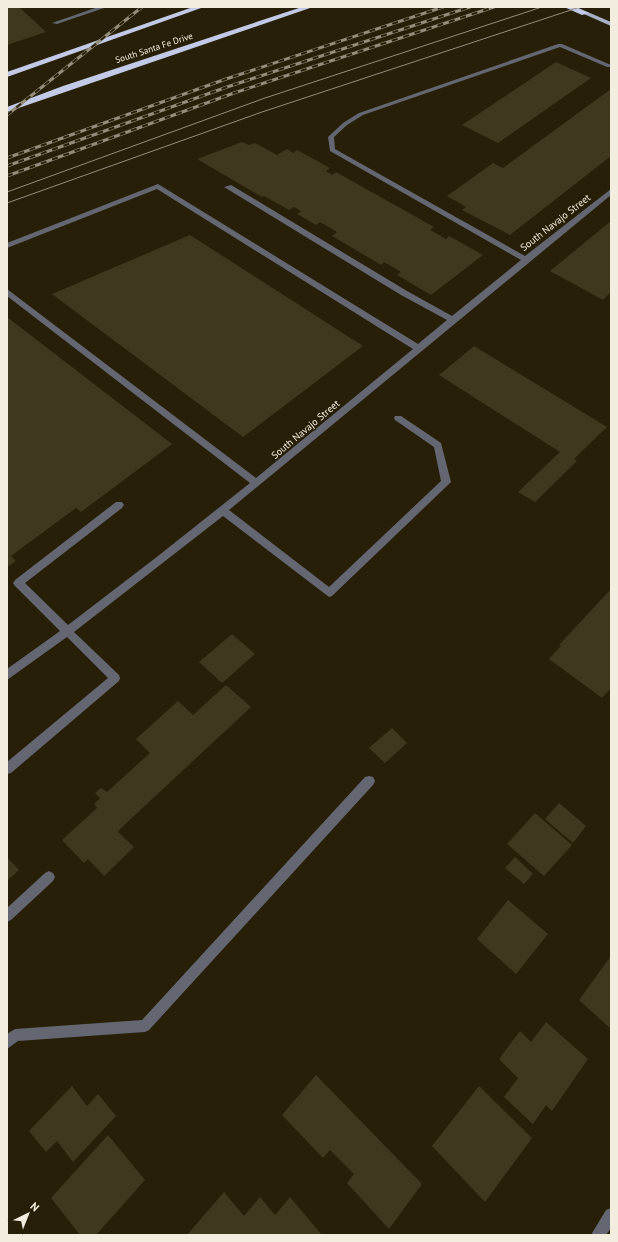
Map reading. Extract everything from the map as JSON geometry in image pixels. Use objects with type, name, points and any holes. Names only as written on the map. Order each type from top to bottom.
[{"type":"highway","points":[[7,75],[199,7]]},
{"type":"highway","name":"South Santa Fe Drive","points":[[7,110],[79,83],[309,7]]},
{"type":"highway","points":[[568,7],[585,13]]},
{"type":"main road","points":[[571,7],[611,24]]},
{"type":"street","points":[[55,23],[104,7]]},
{"type":"street","points":[[525,259],[332,150],[332,137],[345,124],[361,114],[560,45],[609,66]]},
{"type":"street","points":[[7,246],[158,186],[418,348]]},
{"type":"street","points":[[228,187],[404,293],[452,319]]},
{"type":"street","name":"South Navajo Street","points":[[7,675],[69,631],[258,482],[525,259],[611,192]]},
{"type":"street","points":[[7,292],[258,482]]},
{"type":"street","points":[[222,510],[329,593],[446,482],[438,446],[398,418]]},
{"type":"street","points":[[7,769],[115,678],[69,631],[18,583],[119,505]]},
{"type":"street","points":[[7,1043],[15,1035],[145,1026],[368,781]]},
{"type":"street","points":[[7,916],[48,877]]},
{"type":"street","points":[[598,1235],[611,1214]]},
{"type":"building","points":[[7,7],[19,7],[46,32],[7,45]]},
{"type":"building","points":[[556,62],[591,78],[498,143],[462,125]]},
{"type":"building","points":[[611,89],[611,156],[510,235],[462,210],[466,207],[447,196],[493,163],[503,168]]},
{"type":"building","points":[[242,142],[249,145],[255,143],[277,155],[287,149],[293,153],[297,150],[330,168],[326,171],[332,175],[336,172],[434,227],[430,230],[446,239],[449,236],[483,255],[431,295],[397,275],[401,272],[384,262],[381,265],[332,236],[337,232],[320,222],[316,225],[297,214],[301,211],[294,207],[289,210],[264,196],[262,197],[197,159]]},
{"type":"building","points":[[611,221],[611,292],[603,300],[550,271]]},
{"type":"building","points":[[190,235],[363,346],[243,437],[52,294]]},
{"type":"building","points":[[7,317],[172,444],[81,512],[76,508],[11,556],[16,561],[7,567]]},
{"type":"building","points":[[474,346],[607,427],[574,459],[577,461],[535,502],[518,492],[560,452],[439,375]]},
{"type":"building","points":[[611,589],[611,688],[602,698],[549,659],[561,646],[559,645]]},
{"type":"building","points":[[232,634],[255,654],[222,683],[199,662]]},
{"type":"building","points":[[226,685],[251,707],[121,828],[118,832],[134,847],[104,876],[88,859],[84,863],[62,840],[97,808],[94,804],[100,798],[95,793],[101,788],[107,792],[150,753],[136,739],[178,701],[193,715]]},
{"type":"building","points":[[392,728],[407,743],[385,763],[369,748]]},
{"type":"building","points":[[559,803],[586,826],[573,843],[545,819]]},
{"type":"building","points":[[535,813],[572,845],[544,876],[507,844]]},
{"type":"building","points":[[7,857],[19,870],[7,881]]},
{"type":"building","points":[[515,857],[533,874],[524,884],[505,868]]},
{"type":"building","points":[[508,900],[548,934],[516,974],[477,939]]},
{"type":"building","points":[[611,956],[611,1029],[579,1000]]},
{"type":"building","points":[[546,1022],[588,1059],[552,1111],[546,1105],[533,1124],[504,1097],[518,1078],[499,1059],[520,1031],[531,1042]]},
{"type":"building","points":[[316,1075],[422,1184],[389,1229],[347,1183],[354,1174],[330,1150],[323,1158],[282,1115]]},
{"type":"building","points":[[72,1086],[87,1106],[98,1094],[116,1116],[73,1162],[57,1141],[46,1152],[29,1131]]},
{"type":"building","points":[[479,1086],[532,1138],[485,1202],[432,1146]]},
{"type":"building","points":[[108,1135],[145,1180],[96,1235],[80,1235],[51,1198]]},
{"type":"building","points":[[224,1192],[244,1216],[260,1197],[275,1215],[290,1197],[322,1235],[187,1235]]},
{"type":"tram line","points":[[7,192],[265,98],[542,7]]},
{"type":"tram line","points":[[7,203],[262,112],[580,7]]},
{"type":"railway","points":[[7,115],[142,7]]},
{"type":"railway","points":[[7,158],[226,79],[443,7]]},
{"type":"railway","points":[[7,166],[227,87],[470,7]]},
{"type":"railway","points":[[7,176],[234,93],[494,7]]}]
